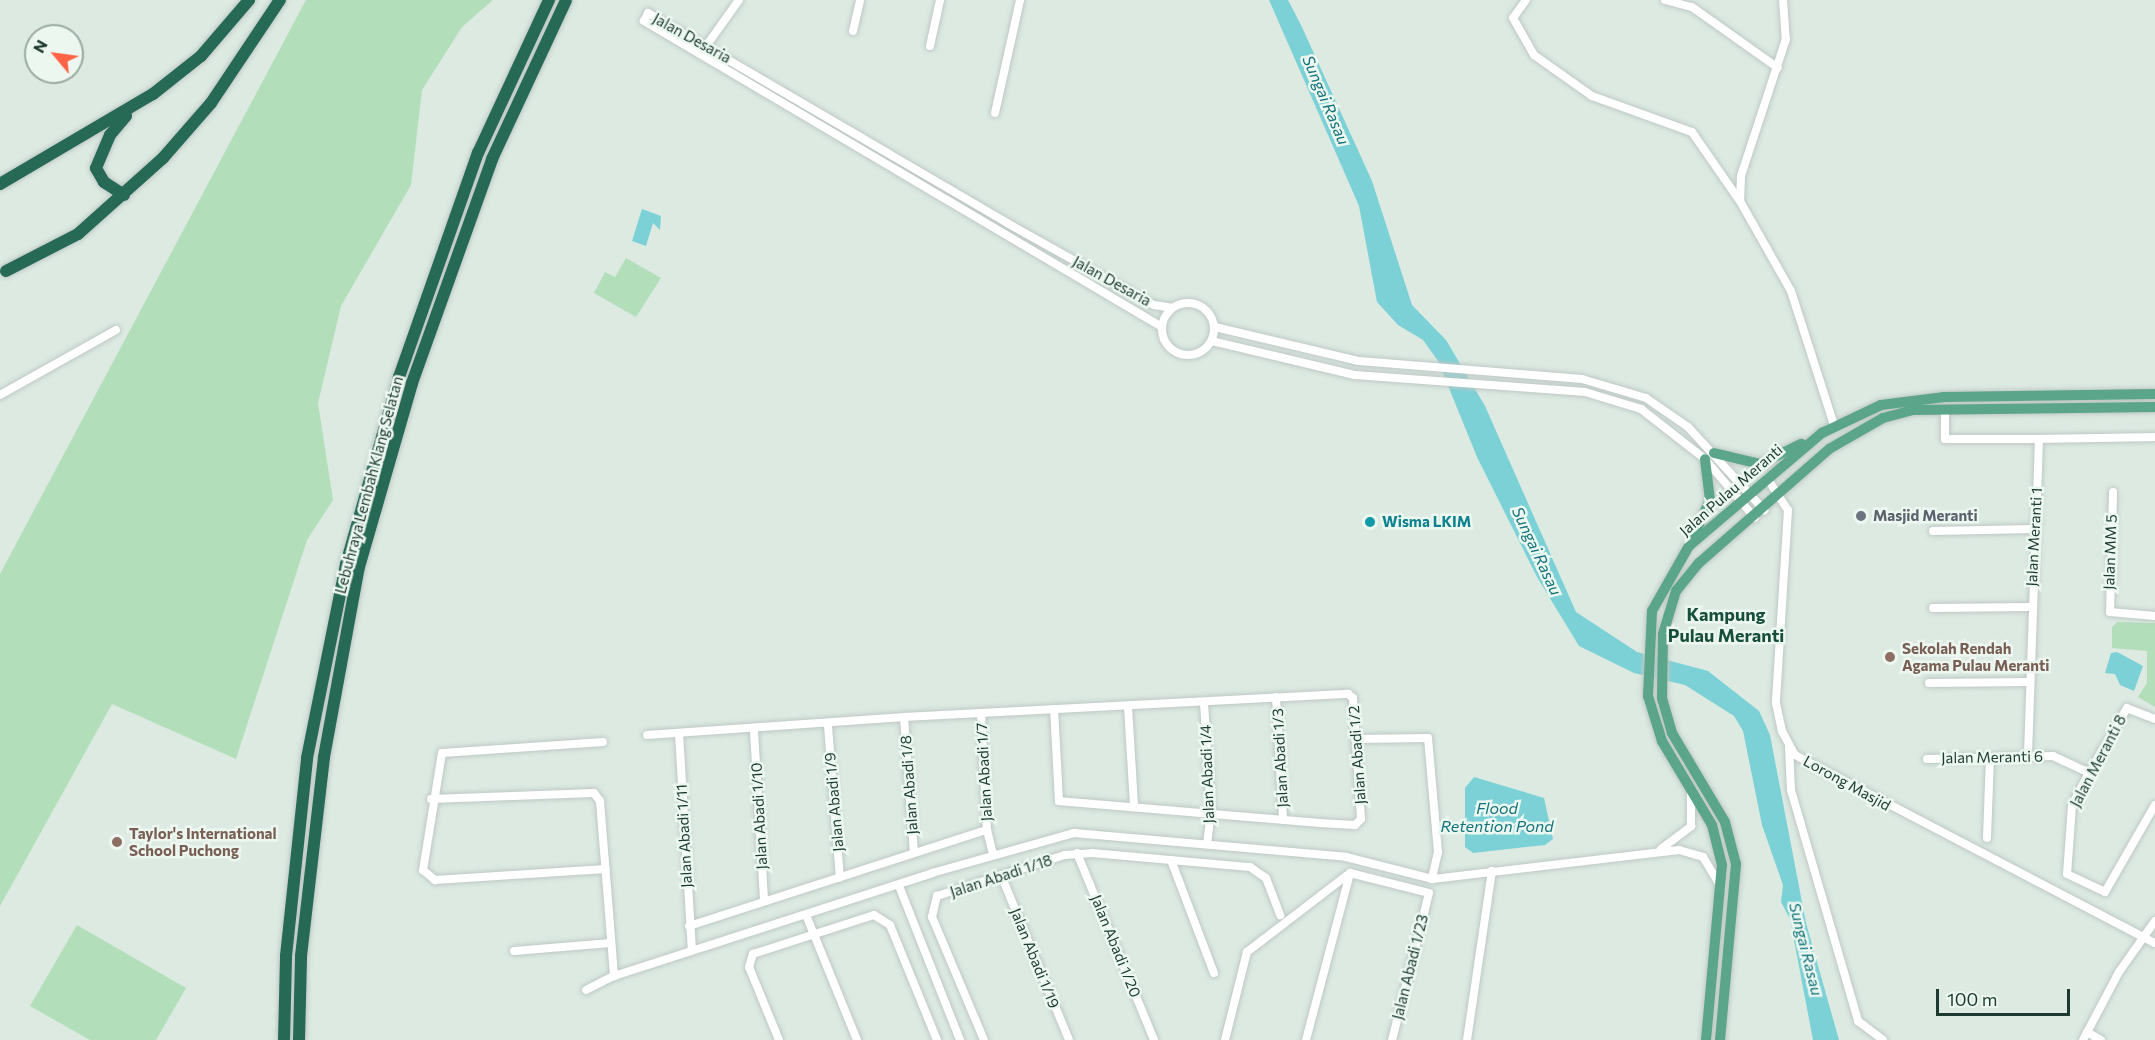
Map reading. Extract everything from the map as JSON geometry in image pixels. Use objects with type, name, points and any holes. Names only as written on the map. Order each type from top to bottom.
[{"type":"highway","points":[[0,184],[134,106],[201,56],[249,0]]},
{"type":"highway","points":[[6,271],[78,234],[124,195],[211,104],[280,0]]},
{"type":"highway","name":"Lebuhraya Lembah Klang Selatan","points":[[284,1040],[286,956],[307,758],[346,564],[399,377],[478,153],[549,0]]},
{"type":"highway","name":"Lebuhraya Lembah Klang Selatan","points":[[299,1040],[301,956],[324,757],[359,567],[412,383],[492,159],[566,0]]},
{"type":"highway","points":[[124,195],[104,182],[96,168],[110,135],[134,106]]},
{"type":"main road","name":"Jalan Pulau Meranti","points":[[1706,1040],[1722,891],[1712,825],[1657,730],[1648,696],[1650,633],[1664,584],[1689,546],[1767,478],[1834,425],[1911,399],[2155,394]]},
{"type":"main road","points":[[1720,1040],[1736,864],[1725,822],[1672,733],[1662,698],[1663,634],[1676,591],[1700,563],[1858,429],[1913,410],[2155,407]]},
{"type":"main road","points":[[1689,546],[1710,500],[1710,456],[1760,464],[1822,433]]},
{"type":"street","points":[[701,54],[739,0]]},
{"type":"street","points":[[853,31],[860,0]]},
{"type":"street","points":[[930,46],[940,0]]},
{"type":"street","points":[[994,112],[1020,0]]},
{"type":"street","points":[[1526,0],[1512,18],[1534,55],[1592,96],[1692,132],[1740,201],[1791,291],[1834,425]]},
{"type":"street","points":[[1665,0],[1692,7],[1778,68]]},
{"type":"street","points":[[1740,201],[1742,176],[1778,68],[1788,25],[1783,0]]},
{"type":"street","name":"Jalan Desaria","points":[[1162,327],[644,21],[648,13],[707,45],[1007,224],[1154,305],[1172,308],[1185,303],[1201,306],[1215,327]]},
{"type":"street","name":"Jalan Desaria","points":[[1172,308],[1162,327],[1164,342],[1183,356],[1203,351],[1212,341]]},
{"type":"street","points":[[1755,518],[1740,501],[1710,456],[1641,409],[1585,392],[1355,375],[1212,341],[1215,327],[1359,362],[1582,379],[1646,398],[1710,456],[1750,493],[1764,510]]},
{"type":"street","points":[[0,395],[116,330]]},
{"type":"street","points":[[1945,409],[1945,439],[2039,440],[2155,437]]},
{"type":"street","name":"Jalan Meranti 1","points":[[2028,758],[2028,682],[2039,440]]},
{"type":"street","name":"Lorong Masjid","points":[[1767,478],[1781,495],[1788,525],[1776,703],[1789,747],[1849,785],[2155,943]]},
{"type":"street","name":"Jalan MM 5","points":[[2113,492],[2110,612],[2155,616]]},
{"type":"street","points":[[1933,531],[2034,530]]},
{"type":"street","points":[[1933,608],[2031,607]]},
{"type":"street","points":[[1929,683],[2028,682]]},
{"type":"street","name":"Jalan Abadi 1/2","points":[[1276,697],[1348,694],[1355,739],[1361,819],[1355,825],[1283,820]]},
{"type":"street","points":[[647,735],[828,726],[904,717],[1204,703],[1276,697]]},
{"type":"street","name":"Jalan Abadi 1/3","points":[[1276,697],[1283,820]]},
{"type":"street","name":"Jalan Abadi 1/4","points":[[1204,703],[1211,812],[1207,844]]},
{"type":"street","points":[[1128,707],[1134,805]]},
{"type":"street","name":"Jalan Meranti 8","points":[[2155,719],[2127,708],[2072,805],[2066,870],[2073,878],[2105,892],[2155,805]]},
{"type":"street","points":[[1054,709],[1059,801],[1134,805],[1283,820]]},
{"type":"street","name":"Jalan Abadi 1/7","points":[[981,713],[987,830],[993,854]]},
{"type":"street","name":"Jalan Abadi 1/8","points":[[904,717],[914,853]]},
{"type":"street","name":"Jalan Abadi 1/9","points":[[828,726],[840,878]]},
{"type":"street","name":"Jalan Abadi 1/10","points":[[754,731],[764,901]]},
{"type":"street","name":"Jalan Abadi 1/11","points":[[679,733],[692,951]]},
{"type":"street","points":[[1355,739],[1423,734],[1430,742],[1438,861],[1432,879]]},
{"type":"street","points":[[603,742],[442,753],[431,799],[423,870],[431,879],[606,869]]},
{"type":"street","points":[[1789,747],[1791,790],[1858,1021],[1883,1040]]},
{"type":"street","name":"Jalan Meranti 6","points":[[1927,759],[2053,756],[2089,773]]},
{"type":"street","points":[[1987,838],[1989,758]]},
{"type":"street","points":[[1661,849],[1691,826],[1689,786]]},
{"type":"street","points":[[431,799],[590,791],[600,801],[614,976]]},
{"type":"street","points":[[689,926],[987,830]]},
{"type":"street","points":[[586,990],[614,976],[993,854],[1074,833],[1346,857],[1432,879],[1661,849],[1703,857],[1722,891]]},
{"type":"street","points":[[1077,853],[1171,860],[1260,871],[1280,915]]},
{"type":"street","name":"Jalan Abadi 1/18","points":[[984,1040],[930,911],[937,896],[1077,853]]},
{"type":"street","name":"Jalan Abadi 1/20","points":[[1077,853],[1154,1040]]},
{"type":"street","points":[[1171,860],[1214,973]]},
{"type":"street","points":[[1467,1040],[1492,871]]},
{"type":"street","points":[[1225,1040],[1247,952],[1350,873]]},
{"type":"street","points":[[1306,1040],[1350,873]]},
{"type":"street","name":"Jalan Abadi 1/23","points":[[1350,873],[1429,893],[1392,1040]]},
{"type":"street","name":"Jalan Abadi 1/19","points":[[1001,875],[1069,1040]]},
{"type":"street","points":[[899,886],[960,1040]]},
{"type":"street","points":[[806,915],[857,1040]]},
{"type":"street","points":[[778,1040],[750,960],[759,951],[874,915],[883,918],[936,1040]]},
{"type":"street","points":[[2101,1040],[2085,1036],[2119,972],[2155,921]]},
{"type":"street","points":[[514,951],[611,943]]},
{"type":"green space","points":[[306,0],[493,0],[462,27],[422,90],[411,185],[341,306],[318,403],[333,500],[307,540],[236,759],[112,704],[0,906],[0,574]]},
{"type":"green space","points":[[626,258],[661,278],[636,317],[594,293],[605,272],[615,277]]},
{"type":"green space","points":[[2117,622],[2155,623],[2155,707],[2138,697],[2147,683],[2147,651],[2112,648],[2112,627]]},
{"type":"green space","points":[[77,925],[186,988],[156,1040],[90,1040],[30,1006]]},
{"type":"water","name":"Sungai Rasau","points":[[1269,0],[1288,0],[1301,25],[1372,181],[1412,305],[1446,340],[1485,406],[1576,612],[1637,652],[1708,671],[1759,711],[1770,735],[1806,923],[1839,1040],[1813,1040],[1790,919],[1781,902],[1783,885],[1762,825],[1743,731],[1734,716],[1685,685],[1634,673],[1579,646],[1537,577],[1477,457],[1438,361],[1423,340],[1398,325],[1377,302],[1359,206]]},
{"type":"water","points":[[642,209],[661,216],[660,230],[653,223],[646,246],[632,241]]},
{"type":"water","points":[[2117,652],[2143,666],[2134,691],[2120,685],[2115,674],[2105,673],[2111,653]]},
{"type":"water","name":"Flood Retention Pond","points":[[1474,777],[1544,798],[1553,839],[1545,845],[1473,853],[1465,847],[1465,788]]},
{"type":"place","name":"Masjid Meranti","points":[[1861,516]]},
{"type":"place","name":"Wisma LKIM","points":[[1370,522]]},
{"type":"place","name":"Sekolah Rendah Agama Pulau Meranti","points":[[1890,657]]},
{"type":"place","name":"Taylor's International School Puchong","points":[[117,842]]},
{"type":"district","name":"Kampung Pulau Meranti","points":[[1726,625]]}]
